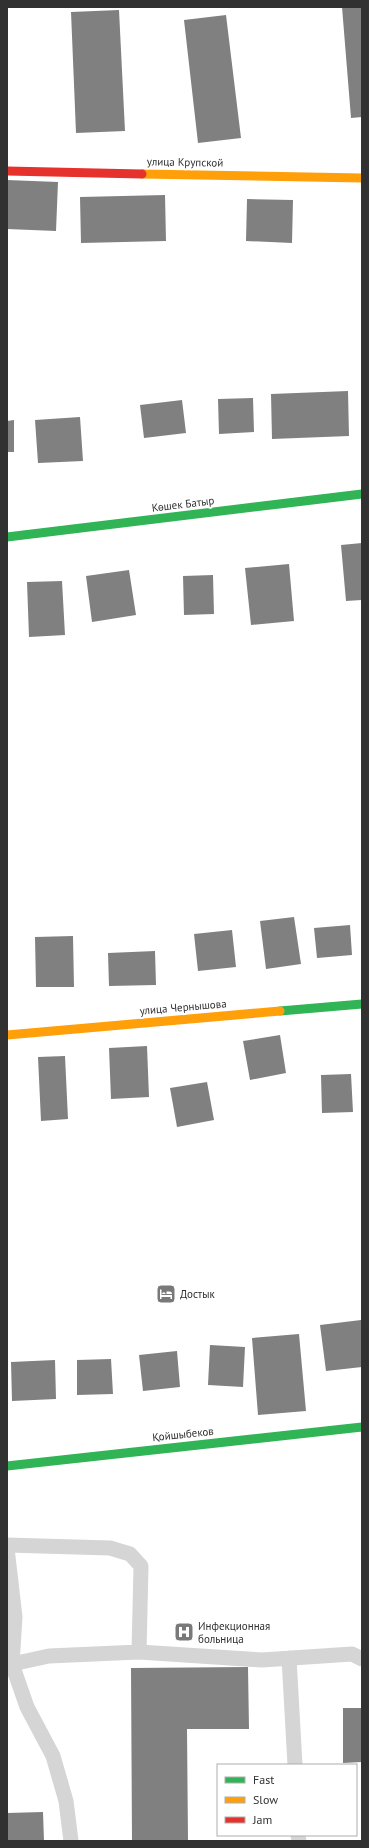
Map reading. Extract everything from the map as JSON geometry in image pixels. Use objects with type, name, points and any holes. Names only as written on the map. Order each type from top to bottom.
[{"type":"street","name":"улица Крупской","points":[[7,171],[362,178]]},
{"type":"street","name":"Көшек Батыр","points":[[7,537],[362,494]]},
{"type":"street","name":"улица Чернышова","points":[[7,1034],[362,1004]]},
{"type":"street","name":"Қойшыбеков","points":[[7,1466],[362,1427]]},
{"type":"lane","points":[[71,1841],[66,1801],[53,1756],[27,1707],[12,1664],[15,1617],[7,1547],[110,1548],[130,1554],[141,1566],[139,1652]]},
{"type":"lane","points":[[12,1664],[49,1656],[139,1652],[262,1660],[352,1654],[362,1658]]},
{"type":"lane","points":[[289,1658],[295,1764]]},
{"type":"building","points":[[342,7],[362,7],[362,117],[351,118]]},
{"type":"building","points":[[119,10],[125,131],[76,133],[71,12]]},
{"type":"building","points":[[226,15],[241,138],[198,143],[184,20]]},
{"type":"building","points":[[7,180],[58,182],[56,231],[7,229]]},
{"type":"building","points":[[165,195],[166,241],[81,243],[80,197]]},
{"type":"building","points":[[247,199],[293,200],[292,243],[246,241]]},
{"type":"building","points":[[348,391],[349,436],[272,439],[271,394]]},
{"type":"building","points":[[253,398],[254,432],[219,434],[218,399]]},
{"type":"building","points":[[182,400],[186,433],[144,438],[140,405]]},
{"type":"building","points":[[80,417],[83,461],[38,463],[35,420]]},
{"type":"building","points":[[14,420],[14,452],[7,452],[7,421]]},
{"type":"building","points":[[362,543],[362,600],[346,601],[341,545]]},
{"type":"building","points":[[289,564],[294,621],[251,625],[245,568]]},
{"type":"building","points":[[129,570],[136,615],[92,622],[86,576]]},
{"type":"building","points":[[213,575],[214,614],[184,615],[183,576]]},
{"type":"building","points":[[62,581],[65,635],[29,637],[27,582]]},
{"type":"building","points":[[294,917],[301,964],[266,969],[260,921]]},
{"type":"building","points":[[350,925],[352,955],[317,958],[314,928]]},
{"type":"building","points":[[232,930],[236,967],[198,971],[194,934]]},
{"type":"building","points":[[73,936],[74,987],[36,987],[35,937]]},
{"type":"building","points":[[155,951],[156,985],[109,986],[108,953]]},
{"type":"building","points":[[280,1035],[286,1073],[250,1080],[243,1041]]},
{"type":"building","points":[[147,1046],[149,1097],[111,1099],[109,1048]]},
{"type":"building","points":[[65,1056],[68,1119],[41,1121],[38,1057]]},
{"type":"building","points":[[351,1074],[353,1112],[322,1113],[321,1075]]},
{"type":"building","points":[[207,1082],[214,1120],[177,1127],[170,1088]]},
{"type":"building","points":[[361,1320],[362,1367],[326,1371],[320,1325]]},
{"type":"building","points":[[299,1334],[306,1411],[258,1415],[252,1338]]},
{"type":"building","points":[[210,1345],[245,1347],[243,1387],[208,1385]]},
{"type":"building","points":[[177,1351],[180,1387],[143,1391],[139,1355]]},
{"type":"building","points":[[111,1359],[113,1394],[77,1395],[77,1360]]},
{"type":"building","points":[[55,1360],[56,1399],[12,1401],[11,1362]]},
{"type":"building","points":[[248,1667],[249,1729],[187,1729],[188,1841],[132,1841],[131,1668]]},
{"type":"building","points":[[343,1708],[362,1708],[362,1762],[343,1763]]},
{"type":"building","points":[[43,1812],[44,1841],[7,1841],[7,1813]]},
{"type":"traffic: fast","points":[[7,537],[362,494]]},
{"type":"traffic: fast","points":[[280,1011],[362,1004]]},
{"type":"traffic: fast","points":[[7,1466],[362,1427]]},
{"type":"traffic: slow","points":[[142,174],[362,178]]},
{"type":"traffic: slow","points":[[7,1035],[280,1011]]},
{"type":"traffic: jam","points":[[7,171],[142,174]]},
{"type":"place","name":"Достык","points":[[166,1294]]},
{"type":"place","name":"Инфекционная больница","points":[[184,1632]]}]
